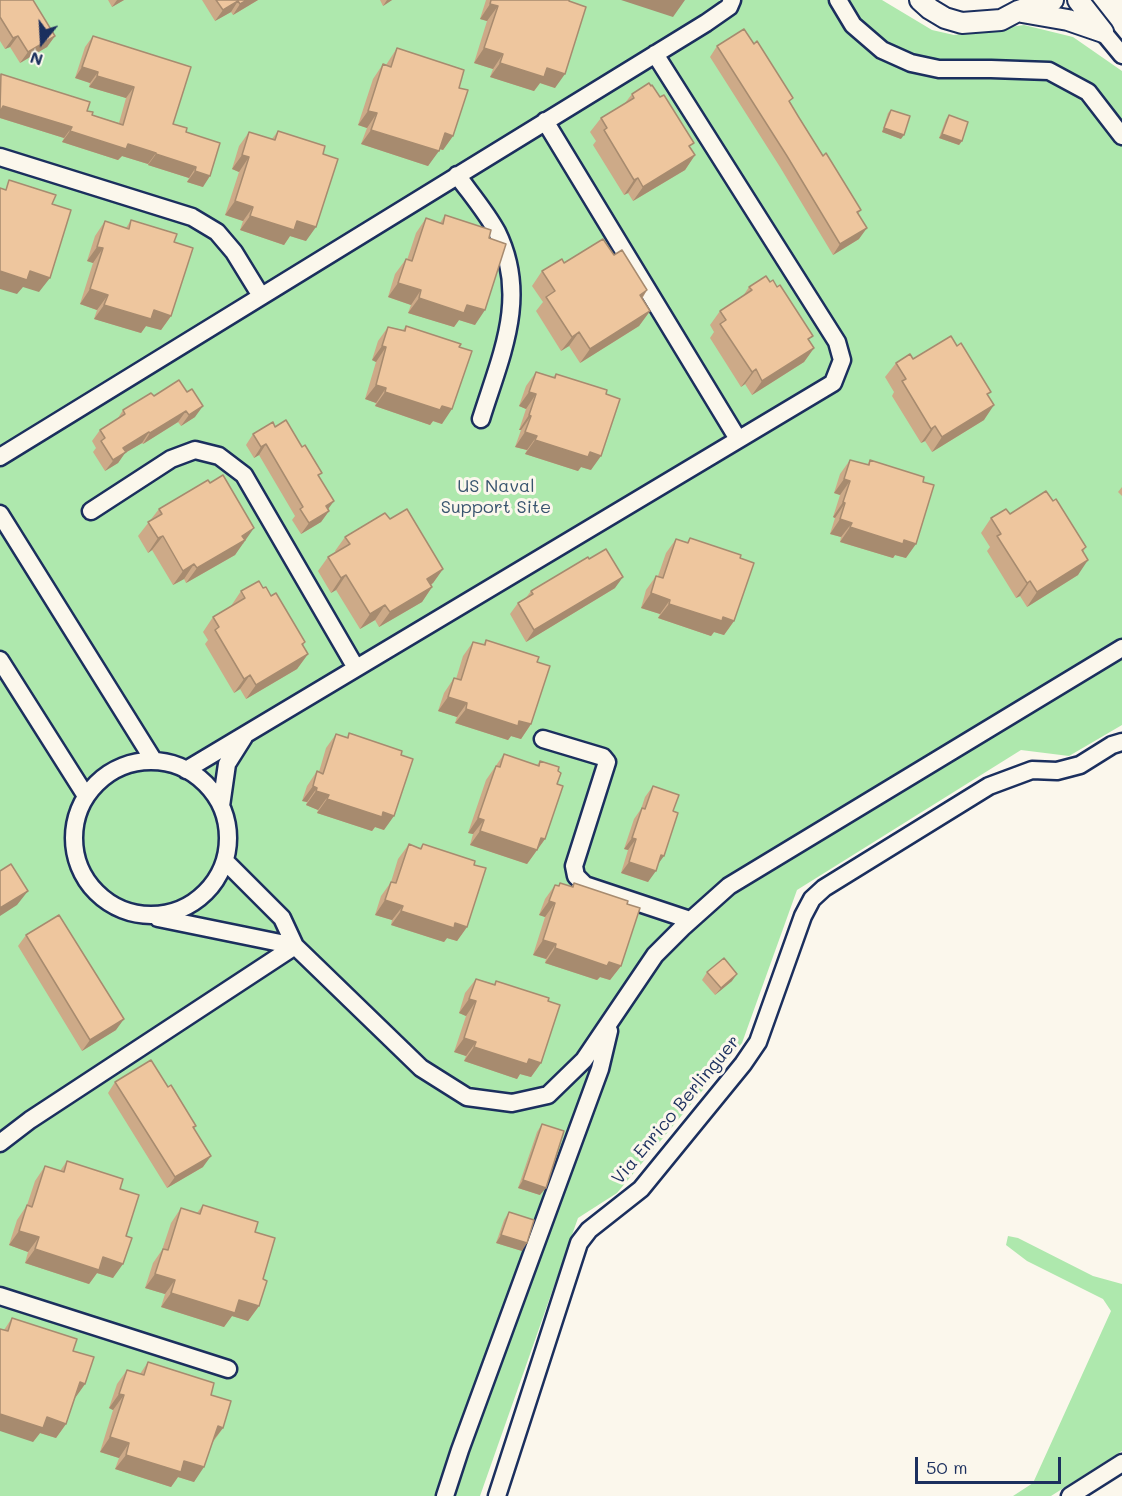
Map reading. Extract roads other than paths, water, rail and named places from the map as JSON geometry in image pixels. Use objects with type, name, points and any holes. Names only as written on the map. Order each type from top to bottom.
[{"type":"street","points":[[0,457],[720,14],[732,0]]},
{"type":"street","points":[[838,0],[853,25],[882,50],[911,63],[939,69],[1049,71],[1088,92],[1122,136]]},
{"type":"street","points":[[920,0],[945,18],[962,23],[1001,20],[1018,11],[1053,0]]},
{"type":"street","points":[[1078,0],[1122,55]]},
{"type":"street","points":[[1018,11],[1068,20],[1103,32]]},
{"type":"street","points":[[186,770],[833,383],[842,360],[837,342],[655,54]]},
{"type":"street","points":[[545,121],[738,439]]},
{"type":"street","points":[[0,157],[192,217],[217,232],[234,252],[261,296]]},
{"type":"street","points":[[457,175],[496,230],[506,254],[512,283],[511,314],[506,341],[481,419]]},
{"type":"street","points":[[91,511],[171,459],[195,450],[219,456],[244,475],[356,668]]},
{"type":"street","points":[[0,514],[154,761]]},
{"type":"street","points":[[225,861],[282,918],[295,946],[421,1068],[467,1097],[512,1103],[548,1095],[584,1060],[655,955],[729,886],[1122,648]]},
{"type":"street","points":[[0,660],[86,796]]},
{"type":"street","points":[[221,807],[226,764],[246,734]]},
{"type":"street","points":[[543,739],[603,757],[607,762],[574,866],[576,876],[585,885],[690,920]]},
{"type":"street","name":"Via Enrico Berlinguer","points":[[497,1496],[579,1243],[589,1230],[641,1190],[758,1042],[803,916],[812,898],[824,888],[989,786],[1032,770],[1057,771],[1080,765],[1112,745],[1122,742]]},
{"type":"street","points":[[136,914],[159,915],[181,910],[200,898],[215,881],[225,861],[228,843],[227,824],[221,807],[207,785],[186,770],[154,761],[128,765],[104,777],[86,796],[76,819],[74,844],[80,868],[93,890],[113,905],[136,914],[295,946]]},
{"type":"street","points":[[0,1143],[30,1120],[295,946]]},
{"type":"street","points":[[445,1496],[600,1069],[611,1021]]},
{"type":"street","points":[[0,1296],[228,1369]]},
{"type":"street","points":[[1070,1496],[1122,1464]]},
{"type":"park label","name":"US Naval Support Site","points":[[496,496]]}]
